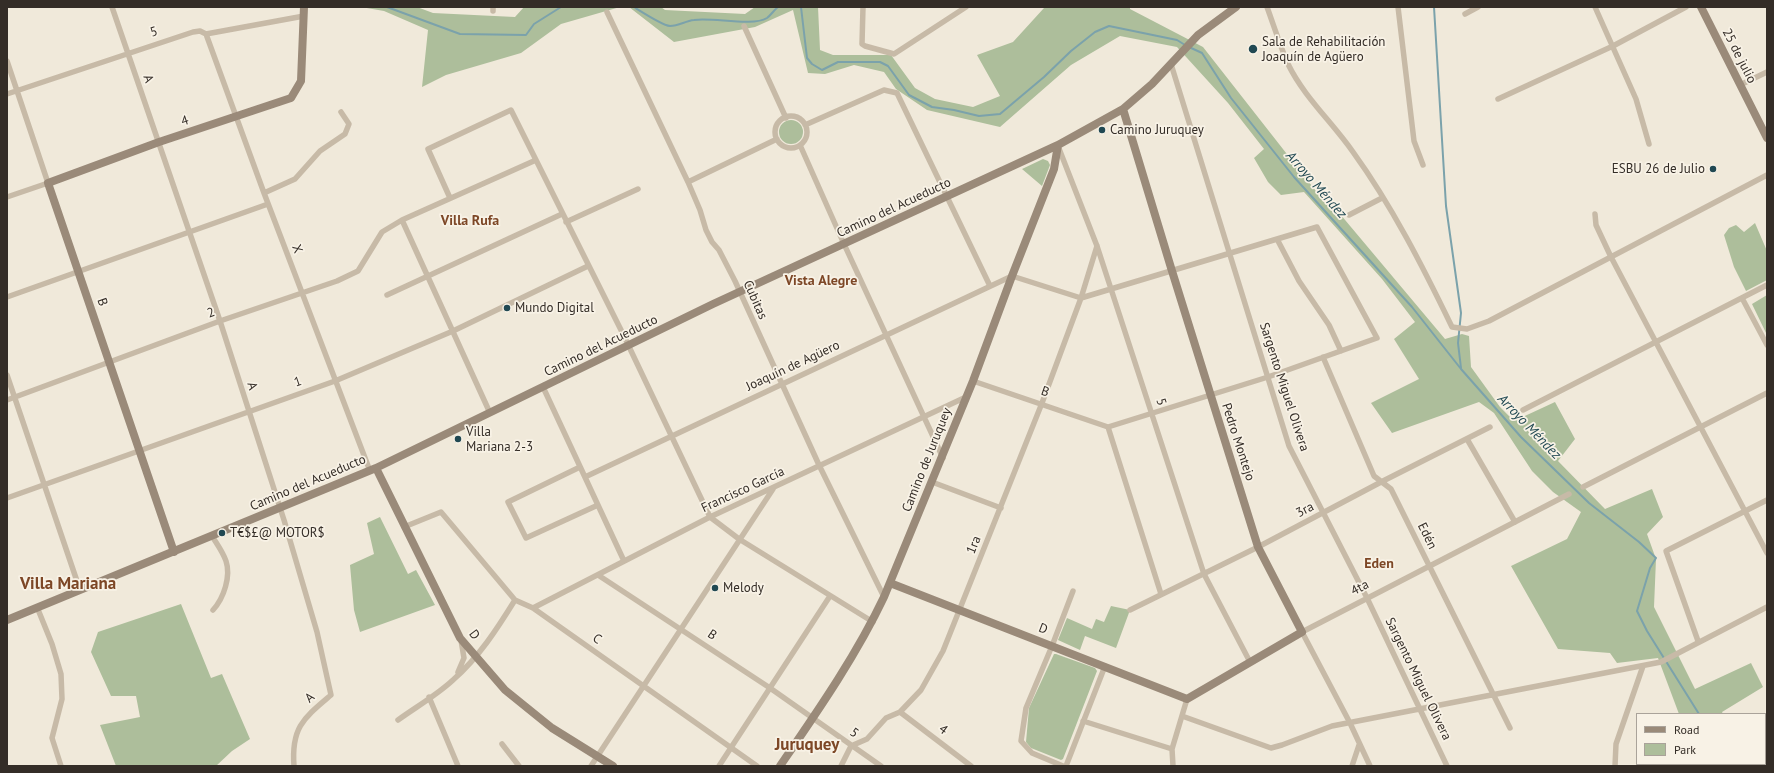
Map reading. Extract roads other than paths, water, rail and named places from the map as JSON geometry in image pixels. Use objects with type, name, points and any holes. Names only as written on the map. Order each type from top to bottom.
[{"type":"street","name":"A","points":[[112,7],[159,142],[188,232],[220,321],[280,508],[317,632],[331,695],[306,717],[298,728],[293,752],[294,766]]},
{"type":"street","points":[[304,7],[304,16]]},
{"type":"street","points":[[863,7],[862,44],[894,54],[966,7]]},
{"type":"street","points":[[1267,7],[1289,65],[1309,96],[1353,151],[1430,280],[1452,327],[1467,329],[1489,321],[1767,175]]},
{"type":"street","points":[[1398,7],[1414,141],[1423,165]]},
{"type":"street","points":[[1465,14],[1478,7]]},
{"type":"street","points":[[1595,7],[1636,99],[1648,144]]},
{"type":"street","points":[[1498,99],[1612,46],[1686,7]]},
{"type":"street","name":"25 de julio","points":[[1701,7],[1767,138]]},
{"type":"street","name":"Camino del Acueducto","points":[[7,620],[373,469],[740,292],[1058,145],[1123,109],[1152,84],[1198,35],[1234,8]]},
{"type":"street","name":"Cubitas","points":[[606,12],[688,182],[700,210],[706,230],[712,242],[719,250],[740,292],[819,465],[884,597]]},
{"type":"street","name":"5","points":[[7,94],[193,32],[200,31],[206,34],[304,16]]},
{"type":"street","name":"4","points":[[7,197],[159,142],[291,98],[301,81],[304,16]]},
{"type":"street","points":[[744,26],[786,118]]},
{"type":"street","name":"X","points":[[206,34],[335,381],[373,469]]},
{"type":"street","name":"B","points":[[7,61],[174,552]]},
{"type":"street","name":"Sargento Miguel Olivera","points":[[1171,64],[1289,446],[1367,598],[1447,766]]},
{"type":"street","points":[[1740,85],[1767,72]]},
{"type":"street","points":[[805,125],[884,90],[897,93],[948,196],[990,286]]},
{"type":"street","name":"Pedro Montejo","points":[[1123,109],[1258,547],[1350,723],[1370,766]]},
{"type":"street","points":[[450,198],[428,149],[511,110],[628,346],[710,517],[738,539],[873,622]]},
{"type":"street","points":[[264,193],[295,179],[320,151],[345,134],[349,124],[341,112]]},
{"type":"street","points":[[795,117],[802,121],[805,125],[806,138],[796,148],[785,147],[777,139],[776,129],[781,120],[795,117]]},
{"type":"street","points":[[688,182],[777,139]]},
{"type":"street","points":[[800,145],[885,335],[943,458]]},
{"type":"street","name":"5","points":[[1058,145],[1097,246],[1204,574],[1250,662]]},
{"type":"street","name":"Camino de Juruquey","points":[[780,766],[813,718],[873,622],[943,458],[973,381],[1054,169],[1058,145]]},
{"type":"street","name":"2","points":[[7,400],[220,321],[302,293],[358,271],[382,232],[402,220],[536,160]]},
{"type":"street","points":[[566,222],[638,189]]},
{"type":"street","points":[[1349,215],[1382,198]]},
{"type":"street","points":[[7,297],[268,204]]},
{"type":"street","points":[[387,295],[562,214]]},
{"type":"street","points":[[1595,214],[1596,225],[1611,256],[1767,553]]},
{"type":"street","points":[[402,220],[429,275],[490,413]]},
{"type":"street","points":[[1012,276],[1081,298],[1317,226],[1377,338],[1268,377],[1108,427],[1161,594]]},
{"type":"street","points":[[1277,239],[1299,281],[1329,325],[1341,351]]},
{"type":"street","name":"1ra","points":[[851,746],[867,740],[886,718],[900,712],[921,690],[943,651],[1042,403],[1081,298],[1097,246]]},
{"type":"street","name":"1","points":[[7,498],[335,381],[453,331],[588,266]]},
{"type":"street","name":"Joaquín de Agüero","points":[[585,477],[1012,276]]},
{"type":"street","points":[[1523,410],[1767,285]]},
{"type":"street","points":[[1742,298],[1767,345]]},
{"type":"street","name":"Edén","points":[[1323,357],[1374,476],[1383,481],[1391,489],[1510,728]]},
{"type":"street","points":[[7,375],[80,590]]},
{"type":"street","name":"B","points":[[973,381],[1042,403],[1108,427]]},
{"type":"street","points":[[543,387],[624,561]]},
{"type":"street","points":[[1583,486],[1767,393]]},
{"type":"street","name":"Francisco García","points":[[533,608],[710,517],[966,397]]},
{"type":"street","name":"3ra","points":[[1130,610],[1258,547],[1490,427]]},
{"type":"street","points":[[1467,438],[1515,522]]},
{"type":"street","points":[[580,467],[508,502],[526,538],[598,505]]},
{"type":"street","name":"D","points":[[373,469],[460,638],[505,690],[552,728],[613,766]]},
{"type":"street","points":[[932,482],[1001,508]]},
{"type":"street","points":[[591,766],[738,539],[774,488]]},
{"type":"street","name":"4ta","points":[[1188,699],[1302,632],[1569,494]]},
{"type":"street","points":[[1698,642],[1666,551],[1767,500]]},
{"type":"street","name":"C","points":[[404,527],[441,512],[515,600],[533,608],[757,766]]},
{"type":"street","points":[[212,536],[226,559],[228,570],[222,596],[213,610]]},
{"type":"street","name":"B","points":[[598,575],[813,718]]},
{"type":"street","name":"D","points":[[890,583],[1188,699]]},
{"type":"street","points":[[1073,591],[1026,708],[1021,741],[1032,753],[1064,766],[1105,666]]},
{"type":"street","points":[[719,766],[830,596]]},
{"type":"street","points":[[398,720],[452,681],[476,656],[494,634],[515,600]]},
{"type":"street","points":[[37,607],[52,644],[61,674],[62,699],[52,738],[61,766]]},
{"type":"street","points":[[1182,716],[1272,748],[1332,726],[1421,710],[1661,662],[1767,607]]},
{"type":"street","points":[[452,681],[461,668],[464,658],[460,638]]},
{"type":"street","points":[[1615,766],[1616,744],[1643,666]]},
{"type":"street","points":[[429,697],[458,766]]},
{"type":"street","points":[[1173,766],[1172,748],[1188,699]]},
{"type":"street","name":"4","points":[[900,712],[971,766]]},
{"type":"street","name":"5","points":[[813,718],[881,766]]},
{"type":"street","points":[[1083,721],[1172,748]]},
{"type":"street","points":[[502,744],[519,766]]},
{"type":"street","points":[[1352,766],[1359,745]]},
{"type":"street","points":[[841,766],[851,746]]},
{"type":"waterway","name":"Arroyo Méndez","points":[[387,7],[460,34],[526,35],[534,24],[561,7]]},
{"type":"waterway","name":"Arroyo Méndez","points":[[634,7],[657,21],[670,26],[702,19],[742,22],[760,21],[767,18],[778,7]]},
{"type":"waterway","name":"Arroyo Méndez","points":[[801,7],[807,58],[812,64],[822,70],[838,62],[880,62],[888,66],[909,95],[932,107],[979,116],[1000,114],[1044,77],[1071,51],[1095,32],[1109,26],[1177,40],[1185,45]]},
{"type":"waterway","points":[[1434,7],[1446,206],[1461,313],[1458,343],[1461,368]]},
{"type":"waterway","name":"Arroyo Méndez","points":[[1189,47],[1202,53],[1231,98],[1294,177],[1412,307],[1461,369],[1521,437],[1589,503],[1639,542],[1656,558],[1650,568],[1637,611],[1647,631],[1698,713]]},
{"type":"place","name":"Sala de Rehabilitación Joaquín de Agüero","points":[[1253,49]]},
{"type":"place","name":"Camino Juruquey","points":[[1102,130]]},
{"type":"place","name":"ESBU 26 de Julio","points":[[1713,169]]},
{"type":"place","name":"Mundo Digital","points":[[507,308]]},
{"type":"place","name":"Villa Mariana 2-3","points":[[458,439]]},
{"type":"place","name":"T€$£@ MOTOR$","points":[[222,533]]},
{"type":"place","name":"Melody","points":[[715,588]]},
{"type":"district","name":"Villa Rufa","points":[[470,221]]},
{"type":"district","name":"Vista Alegre","points":[[821,281]]},
{"type":"district","name":"Eden","points":[[1379,564]]},
{"type":"district","name":"Villa Mariana","points":[[68,584]]},
{"type":"district","name":"Juruquey","points":[[807,745]]}]
